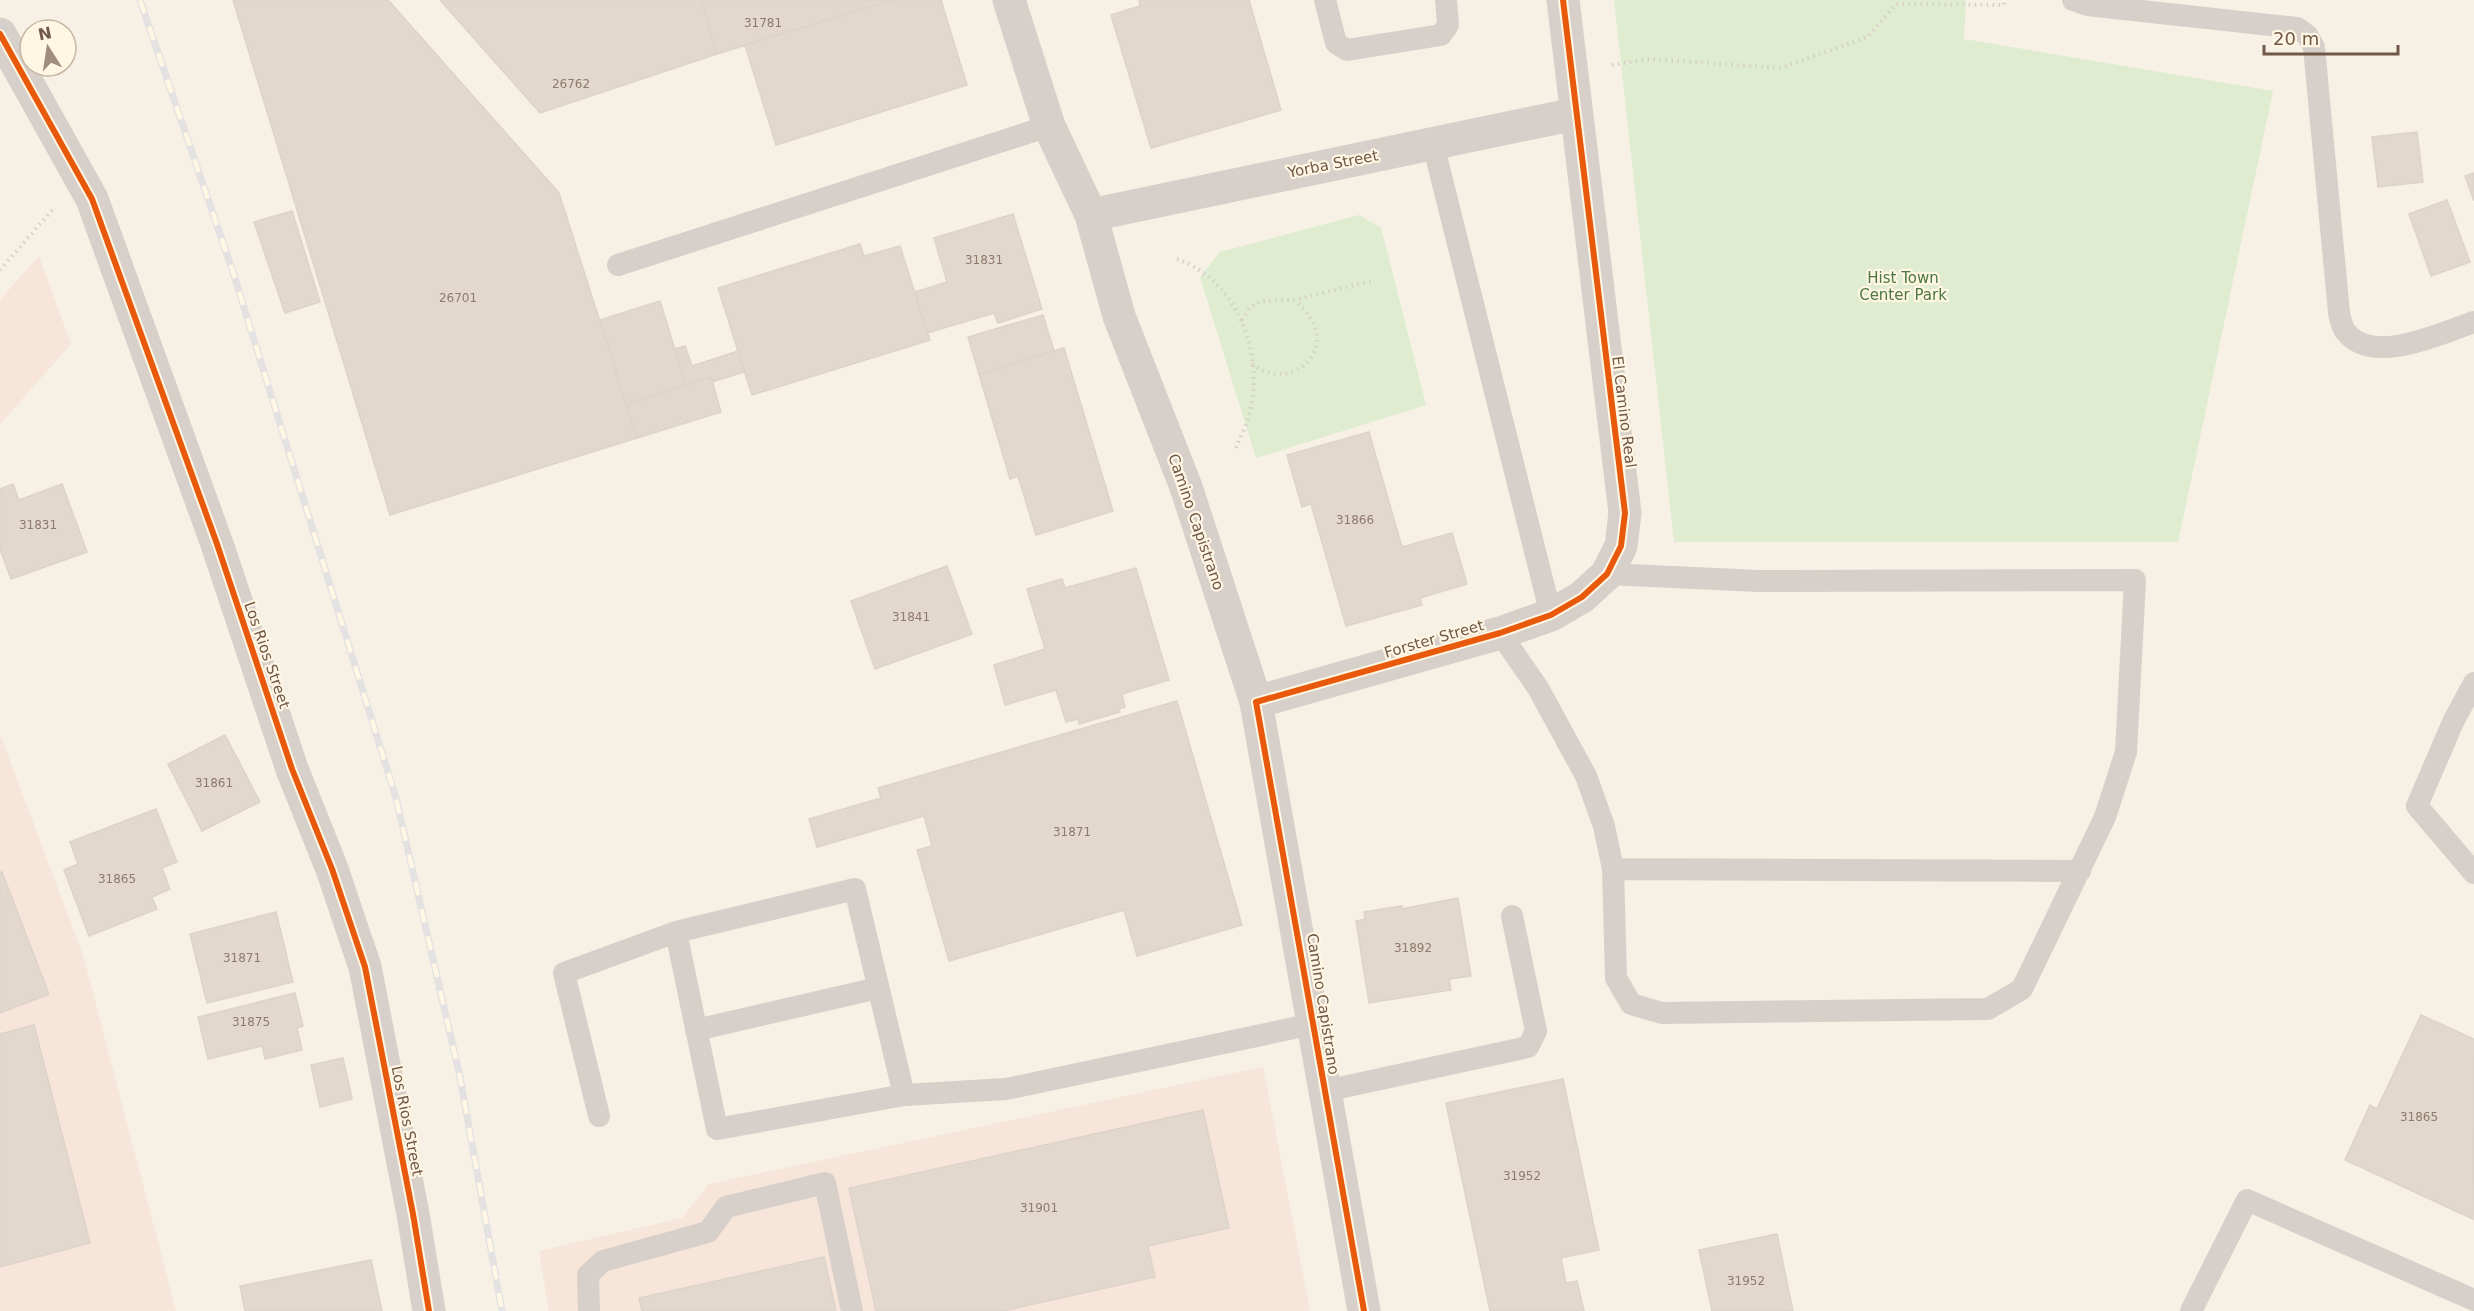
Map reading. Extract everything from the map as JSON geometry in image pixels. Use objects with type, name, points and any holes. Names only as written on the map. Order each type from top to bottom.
[{"type":"street","name":"Camino Capistrano","points":[[1009,0],[1049,126],[1091,215],[1119,316],[1186,487],[1256,702],[1364,1311]]},
{"type":"street","name":"El Camino Real","points":[[1563,0],[1625,513],[1621,546],[1607,574]]},
{"type":"street","name":"Los Rios Street","points":[[0,34],[92,199],[217,544],[292,769],[332,869],[365,967],[413,1214],[429,1311]]},
{"type":"street","name":"Yorba Street","points":[[1091,215],[1575,114]]},
{"type":"street","name":"Forster Street","points":[[1256,702],[1500,633],[1551,615],[1582,597],[1607,574]]},
{"type":"lane","points":[[1325,0],[1336,43],[1347,50],[1441,35],[1448,25],[1446,0]]},
{"type":"lane","points":[[2073,0],[2087,5],[2297,28],[2307,35],[2314,47],[2338,313],[2345,330],[2359,342],[2378,348],[2399,346],[2474,322]]},
{"type":"lane","points":[[618,266],[1049,126]]},
{"type":"lane","points":[[1433,144],[1551,615]]},
{"type":"lane","points":[[1500,633],[1538,688],[1586,776],[1604,826],[1613,869],[1616,978],[1631,1004],[1662,1013],[1988,1009],[2022,989],[2105,818],[2126,752],[2135,580],[1759,581],[1607,574]]},
{"type":"lane","points":[[2474,683],[2453,722],[2417,806],[2474,873]]},
{"type":"lane","points":[[1613,869],[2080,871]]},
{"type":"lane","points":[[599,1116],[564,973],[676,932],[855,889],[904,1095]]},
{"type":"lane","points":[[1325,1091],[1528,1047],[1536,1031],[1512,916]]},
{"type":"lane","points":[[676,932],[717,1129],[904,1095],[1006,1089],[1313,1024]]},
{"type":"lane","points":[[696,1030],[878,988]]},
{"type":"lane","points":[[589,1311],[588,1275],[603,1261],[708,1232],[726,1207],[825,1183],[852,1311]]},
{"type":"lane","points":[[2191,1311],[2247,1200],[2474,1300]]},
{"type":"path","points":[[1611,66],[1649,59],[1780,68],[1868,37],[1896,4],[2004,6],[2005,0]]},
{"type":"path","points":[[0,270],[79,179]]},
{"type":"path","points":[[1177,259],[1192,264],[1215,281],[1231,300],[1242,320],[1251,350],[1252,364],[1249,417],[1236,448]]},
{"type":"path","points":[[1242,320],[1250,307],[1262,301],[1295,300],[1371,281]]},
{"type":"path","points":[[1252,364],[1268,372],[1282,374],[1307,364],[1315,354],[1318,338],[1314,322],[1307,310],[1295,300]]},
{"type":"shaded area","points":[[39,256],[71,344],[0,424],[0,300]]},
{"type":"shaded area","points":[[0,734],[83,955],[176,1311],[0,1311]]},
{"type":"shaded area","points":[[1263,1067],[1310,1311],[549,1311],[539,1251],[682,1218],[709,1184]]},
{"type":"green space","name":"Hist Town Center Park","points":[[1614,0],[1966,0],[1964,39],[2273,91],[2178,542],[1674,542]]},
{"type":"green space","points":[[1359,215],[1381,228],[1426,405],[1256,458],[1200,277],[1220,252]]},
{"type":"building","points":[[233,0],[388,0],[559,193],[637,438],[390,515]]},
{"type":"building","points":[[440,0],[701,0],[717,54],[540,113]]},
{"type":"building","points":[[701,0],[891,0],[717,54]]},
{"type":"building","points":[[891,0],[941,0],[967,85],[776,145],[745,45]]},
{"type":"building","points":[[1139,0],[1249,0],[1281,110],[1151,148],[1111,15],[1140,6]]},
{"type":"building","points":[[2417,132],[2423,182],[2378,187],[2372,137]]},
{"type":"building","points":[[2474,173],[2474,201],[2465,176]]},
{"type":"building","points":[[2447,200],[2470,262],[2431,276],[2409,214]]},
{"type":"building","points":[[292,211],[320,302],[285,313],[254,222]]},
{"type":"building","points":[[1013,214],[1042,309],[998,323],[994,313],[927,333],[915,292],[947,282],[934,238]]},
{"type":"building","points":[[860,244],[864,256],[900,246],[930,340],[752,395],[718,288]]},
{"type":"building","points":[[660,301],[686,385],[626,404],[600,320]]},
{"type":"building","points":[[1043,315],[1054,351],[979,374],[968,337]]},
{"type":"building","points":[[685,346],[692,366],[738,351],[744,372],[712,382],[711,377],[686,385],[675,349]]},
{"type":"building","points":[[1064,348],[1113,511],[1036,535],[1018,476],[1010,479],[979,374]]},
{"type":"building","points":[[711,377],[721,412],[637,438],[626,404]]},
{"type":"building","points":[[1369,432],[1402,547],[1452,533],[1467,584],[1420,598],[1422,605],[1346,626],[1311,504],[1302,507],[1287,455]]},
{"type":"building","points":[[13,484],[19,500],[62,484],[87,552],[11,579],[0,549],[0,489]]},
{"type":"building","points":[[947,566],[972,634],[875,669],[851,601]]},
{"type":"building","points":[[1136,568],[1169,680],[1122,694],[1125,707],[1119,709],[1120,712],[1079,724],[1078,719],[1066,722],[1056,690],[1005,705],[994,665],[1045,649],[1027,589],[1062,579],[1065,588]]},
{"type":"building","points":[[1177,701],[1242,925],[1137,956],[1124,910],[949,961],[917,850],[932,846],[924,816],[817,847],[809,819],[881,798],[878,788]]},
{"type":"building","points":[[225,735],[260,802],[202,831],[168,764]]},
{"type":"building","points":[[156,809],[177,862],[162,868],[170,889],[152,897],[157,909],[89,936],[64,870],[78,864],[70,842]]},
{"type":"building","points":[[0,872],[2,872],[49,994],[0,1013]]},
{"type":"building","points":[[1458,898],[1471,976],[1449,979],[1451,990],[1369,1003],[1356,921],[1365,919],[1364,912],[1402,906],[1402,909]]},
{"type":"building","points":[[276,912],[293,982],[207,1003],[190,934]]},
{"type":"building","points":[[295,993],[303,1026],[297,1028],[302,1050],[265,1059],[262,1046],[208,1059],[198,1017]]},
{"type":"building","points":[[2421,1015],[2474,1039],[2473,1219],[2345,1160],[2370,1105],[2377,1109]]},
{"type":"building","points":[[34,1025],[90,1243],[0,1267],[0,1034]]},
{"type":"building","points":[[343,1058],[352,1099],[320,1107],[311,1065]]},
{"type":"building","points":[[1563,1079],[1599,1250],[1561,1258],[1566,1283],[1577,1281],[1584,1311],[1490,1311],[1446,1103]]},
{"type":"building","points":[[1203,1110],[1229,1228],[1148,1246],[1155,1277],[1003,1311],[876,1311],[849,1188]]},
{"type":"building","points":[[1777,1234],[1793,1311],[1712,1311],[1699,1250]]},
{"type":"building","points":[[824,1257],[836,1311],[642,1311],[639,1298]]},
{"type":"building","points":[[371,1260],[382,1311],[245,1311],[240,1286]]},
{"type":"railway","points":[[140,0],[233,272],[396,798],[460,1077],[502,1311]]},
{"type":"cycle path","points":[[1364,1311],[1256,702],[1500,633],[1551,615],[1582,597],[1607,574],[1621,546],[1625,513],[1563,0]]},
{"type":"cycle path","points":[[0,34],[92,199],[217,544],[292,769],[332,869],[365,967],[413,1214],[429,1311]]}]
